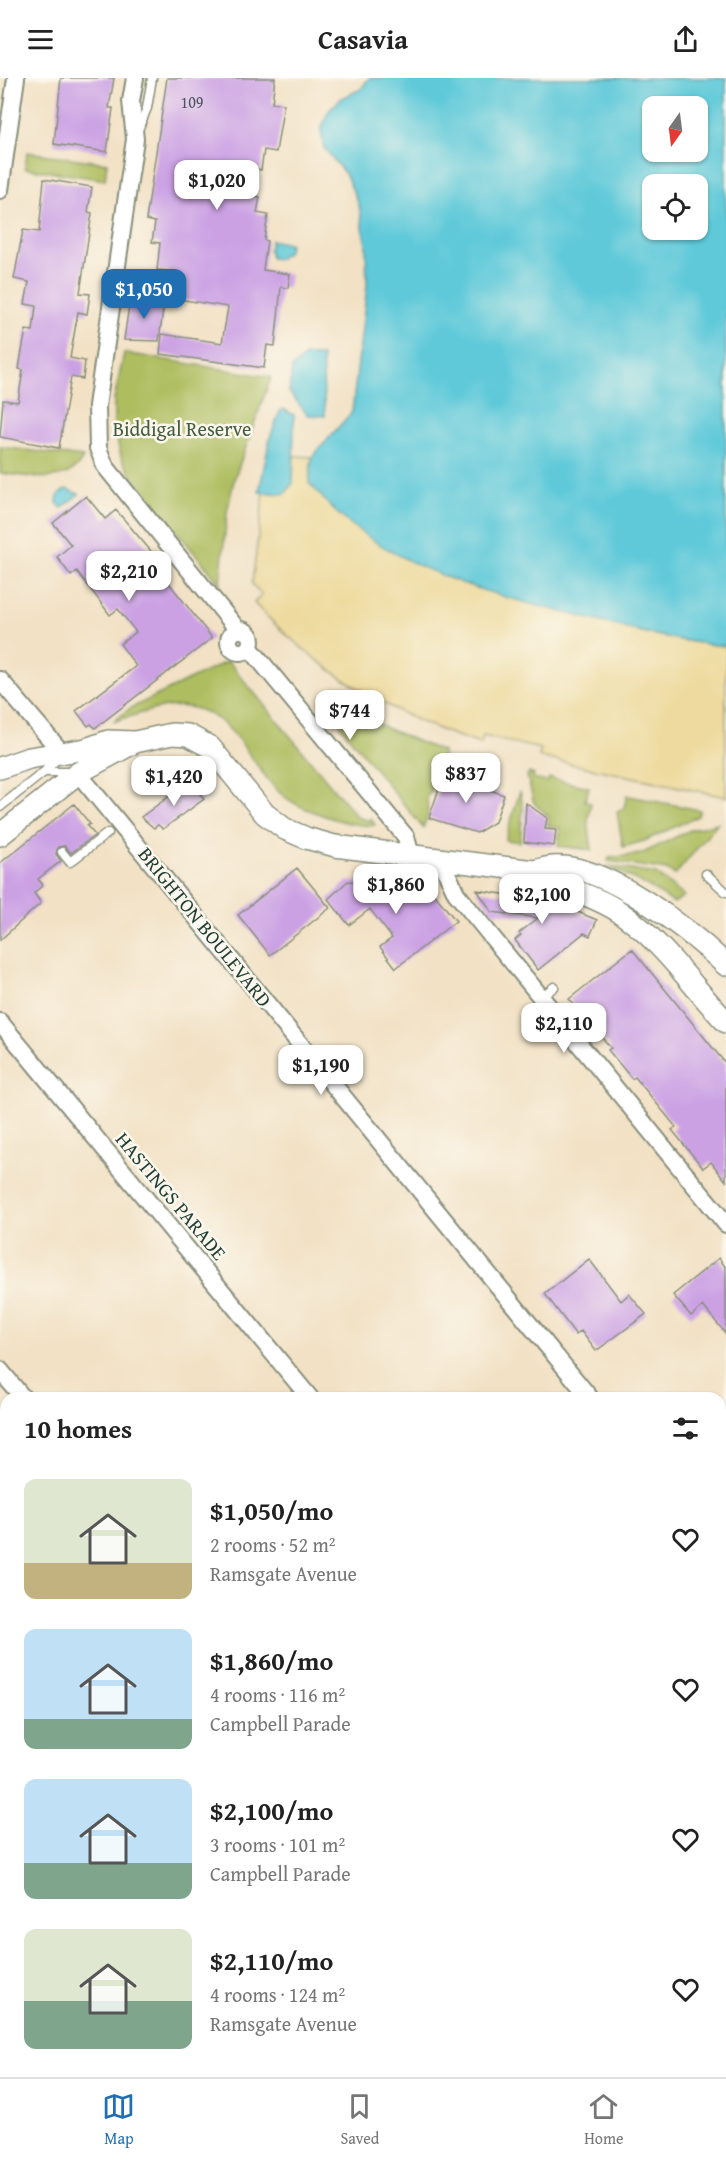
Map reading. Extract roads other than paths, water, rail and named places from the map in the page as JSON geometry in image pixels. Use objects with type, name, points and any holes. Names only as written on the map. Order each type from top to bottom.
[{"type":"street","points":[[0,190],[2,157],[16,78]]},
{"type":"street","points":[[135,78],[132,101],[135,139],[97,406],[98,448],[114,479],[238,630],[231,636],[231,646],[241,652],[249,647],[406,837],[411,856]]},
{"type":"street","name":"BRIGHTON BOULEVARD","points":[[0,680],[78,772],[585,1392]]},
{"type":"street","points":[[0,768],[28,758],[62,753],[108,741],[135,742],[172,734],[194,736],[210,747],[253,802],[285,829],[335,846],[534,871],[553,866],[609,881],[673,919],[726,966]]},
{"type":"street","points":[[0,835],[78,772],[135,742]]},
{"type":"street","points":[[441,860],[456,893],[726,1224]]},
{"type":"street","points":[[534,871],[549,881],[601,901],[642,929],[726,1022]]},
{"type":"street","name":"HASTINGS PARADE","points":[[0,1022],[305,1392]]},
{"type":"street","points":[[0,1370],[18,1392]]},
{"type":"lane","points":[[135,139],[147,108],[152,78]]},
{"type":"lane","points":[[0,807],[44,772],[62,753]]},
{"type":"lane","points":[[44,772],[78,772]]},
{"type":"lane","points":[[62,852],[70,862],[108,833]]},
{"type":"lane","points":[[706,874],[726,892]]},
{"type":"lane","points":[[540,998],[554,987]]},
{"type":"water","points":[[369,78],[726,78],[726,646],[636,630],[518,600],[454,580],[392,552],[364,534],[337,513],[309,483],[312,457],[352,412],[367,286],[366,245],[359,205],[346,175],[324,148],[321,130],[328,112],[340,99],[361,89]]},
{"type":"water","points":[[271,240],[290,244],[287,253],[278,259],[271,258],[269,250]]},
{"type":"water","points":[[305,356],[322,356],[325,416],[308,415],[289,392],[292,368]]},
{"type":"water","points":[[283,409],[294,415],[293,483],[285,494],[259,492],[270,438],[280,411]]},
{"type":"water","points":[[66,489],[79,494],[62,508],[57,503],[58,495]]},
{"type":"park label","name":"Biddigal Reserve","points":[[182,429]]}]
